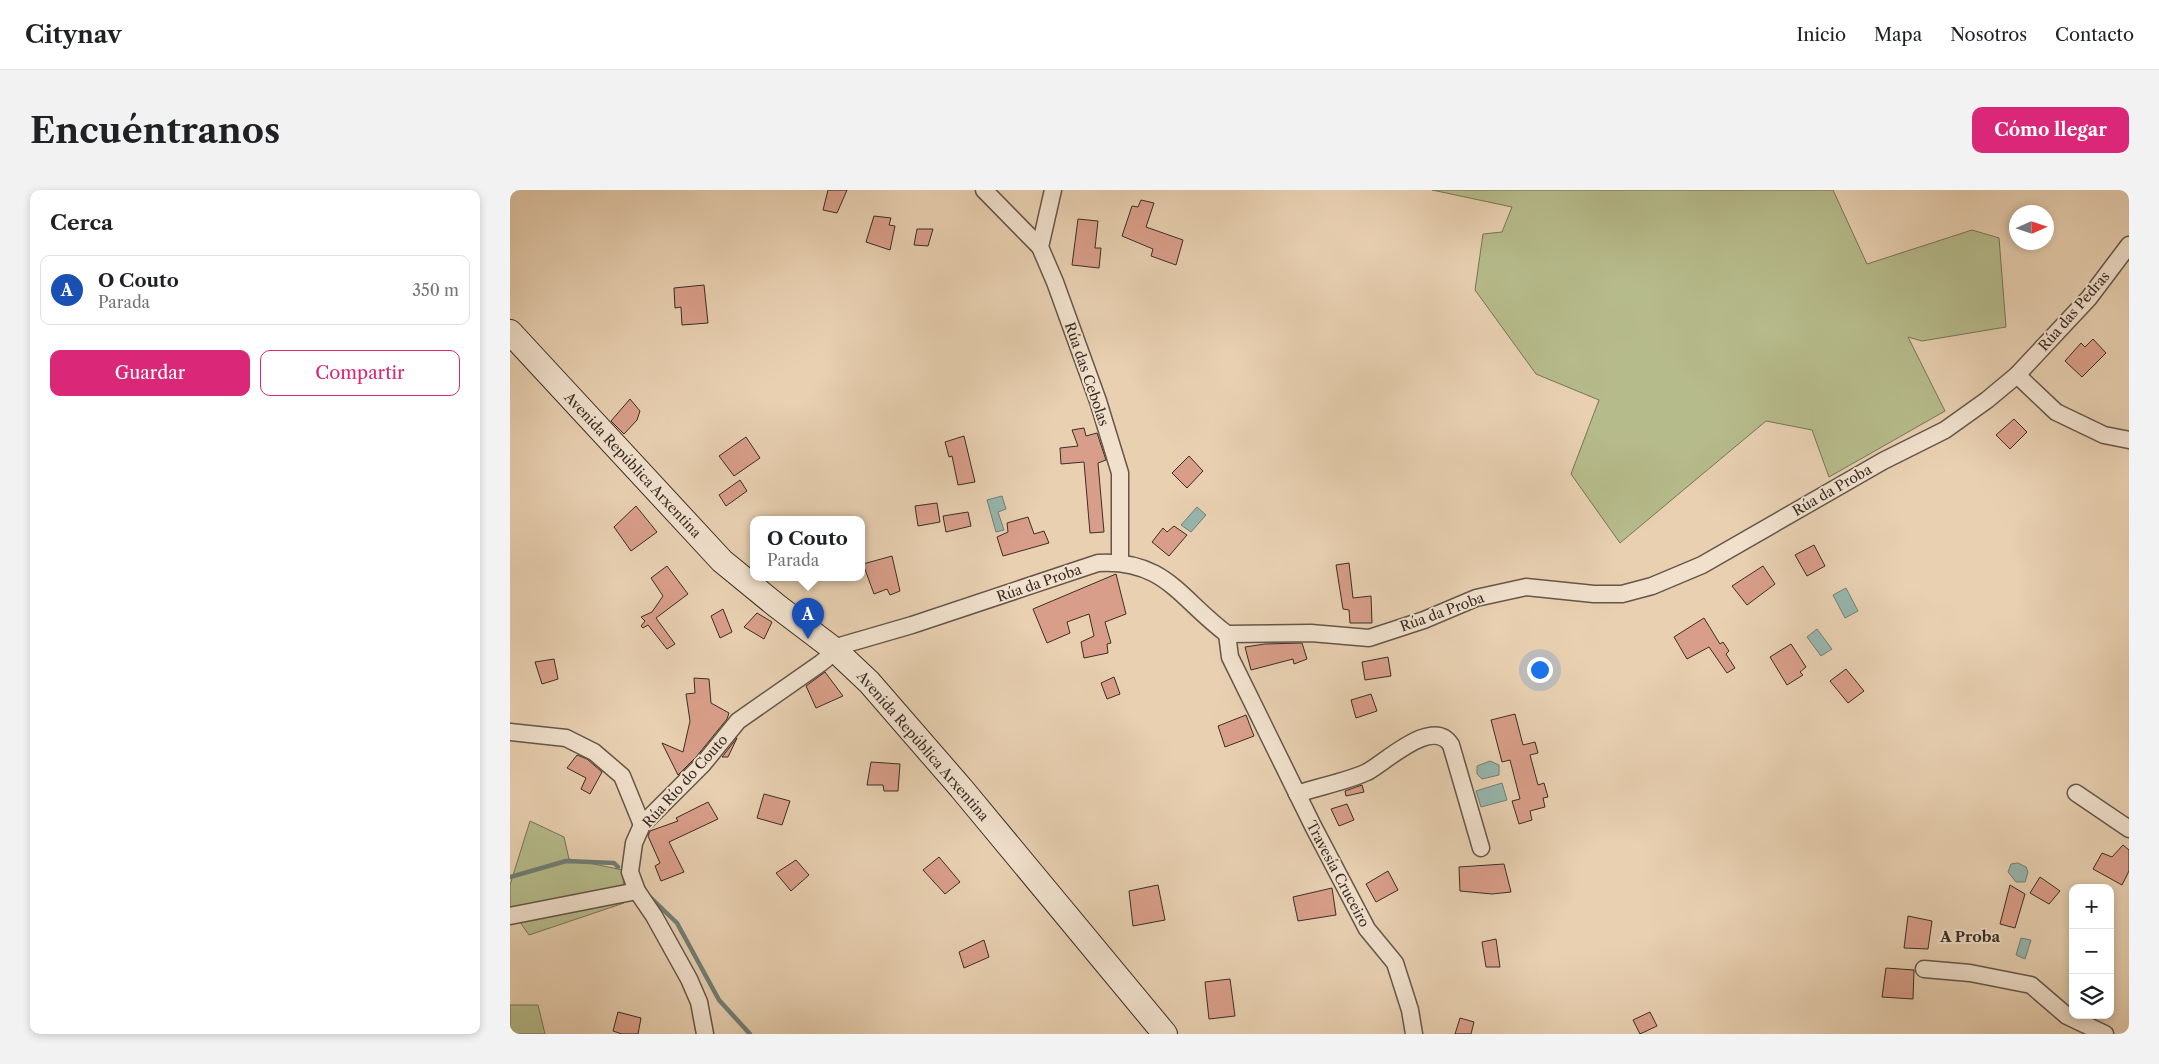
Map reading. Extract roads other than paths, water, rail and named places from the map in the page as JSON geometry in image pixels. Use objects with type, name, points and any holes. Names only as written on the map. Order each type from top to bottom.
[{"type":"main road","name":"Avenida República Arxentina","points":[[510,332],[722,561],[835,650],[869,682],[961,788],[1165,1034]]},
{"type":"street","points":[[984,190],[1040,247]]},
{"type":"street","points":[[1040,247],[1053,190]]},
{"type":"street","name":"Rúa das Pedras","points":[[2016,375],[2089,298],[2129,245]]},
{"type":"street","name":"Rúa das Cebolas","points":[[1040,247],[1055,282],[1098,401],[1120,473],[1120,562]]},
{"type":"street","points":[[2016,375],[2056,412],[2104,435],[2129,440]]},
{"type":"street","name":"Rúa da Proba","points":[[835,650],[843,645],[999,597],[1048,578],[1098,563],[1120,562],[1158,575],[1182,592],[1227,634],[1312,633],[1369,638],[1424,620],[1476,598],[1526,588],[1594,594],[1622,594],[1652,586],[1702,565],[1883,461],[1945,430],[1987,400],[2016,375]]},
{"type":"street","name":"Travesía Cruceiro","points":[[1227,634],[1230,657],[1297,794],[1367,929],[1395,963],[1410,1010],[1414,1034]]},
{"type":"street","name":"Rúa Río do Couto","points":[[705,1034],[699,1002],[689,979],[654,916],[637,891],[630,872],[634,843],[642,825],[703,764],[738,721],[821,663],[835,650]]},
{"type":"street","points":[[510,732],[566,738],[594,752],[622,776],[642,825]]},
{"type":"street","points":[[1297,794],[1366,772],[1406,745],[1436,734],[1447,738],[1451,745],[1481,848]]},
{"type":"street","points":[[2076,793],[2129,829]]},
{"type":"street","points":[[510,916],[637,891]]},
{"type":"street","points":[[1924,969],[1970,973],[2030,985],[2067,1016],[2104,1034]]},
{"type":"water","points":[[1002,496],[1006,509],[998,512],[1004,530],[996,532],[987,500]]},
{"type":"water","points":[[1197,507],[1206,515],[1191,532],[1181,525]]},
{"type":"water","points":[[1846,588],[1858,611],[1845,618],[1833,595]]},
{"type":"water","points":[[1817,629],[1832,649],[1821,656],[1807,637]]},
{"type":"water","points":[[1490,761],[1499,765],[1499,775],[1482,779],[1477,774],[1477,766]]},
{"type":"water","points":[[1502,783],[1507,800],[1481,807],[1476,791]]},
{"type":"water","points":[[2018,863],[2026,867],[2028,872],[2025,882],[2016,882],[2008,872],[2011,864]]},
{"type":"water","points":[[2021,938],[2031,940],[2025,959],[2016,955]]},
{"type":"waterway","points":[[510,877],[566,861],[614,863],[618,867]]},
{"type":"waterway","points":[[650,897],[677,923],[719,1000],[750,1034]]},
{"type":"place","name":"O Couto","points":[[808,639]]},
{"type":"district","name":"A Proba","points":[[1970,937]]}]
